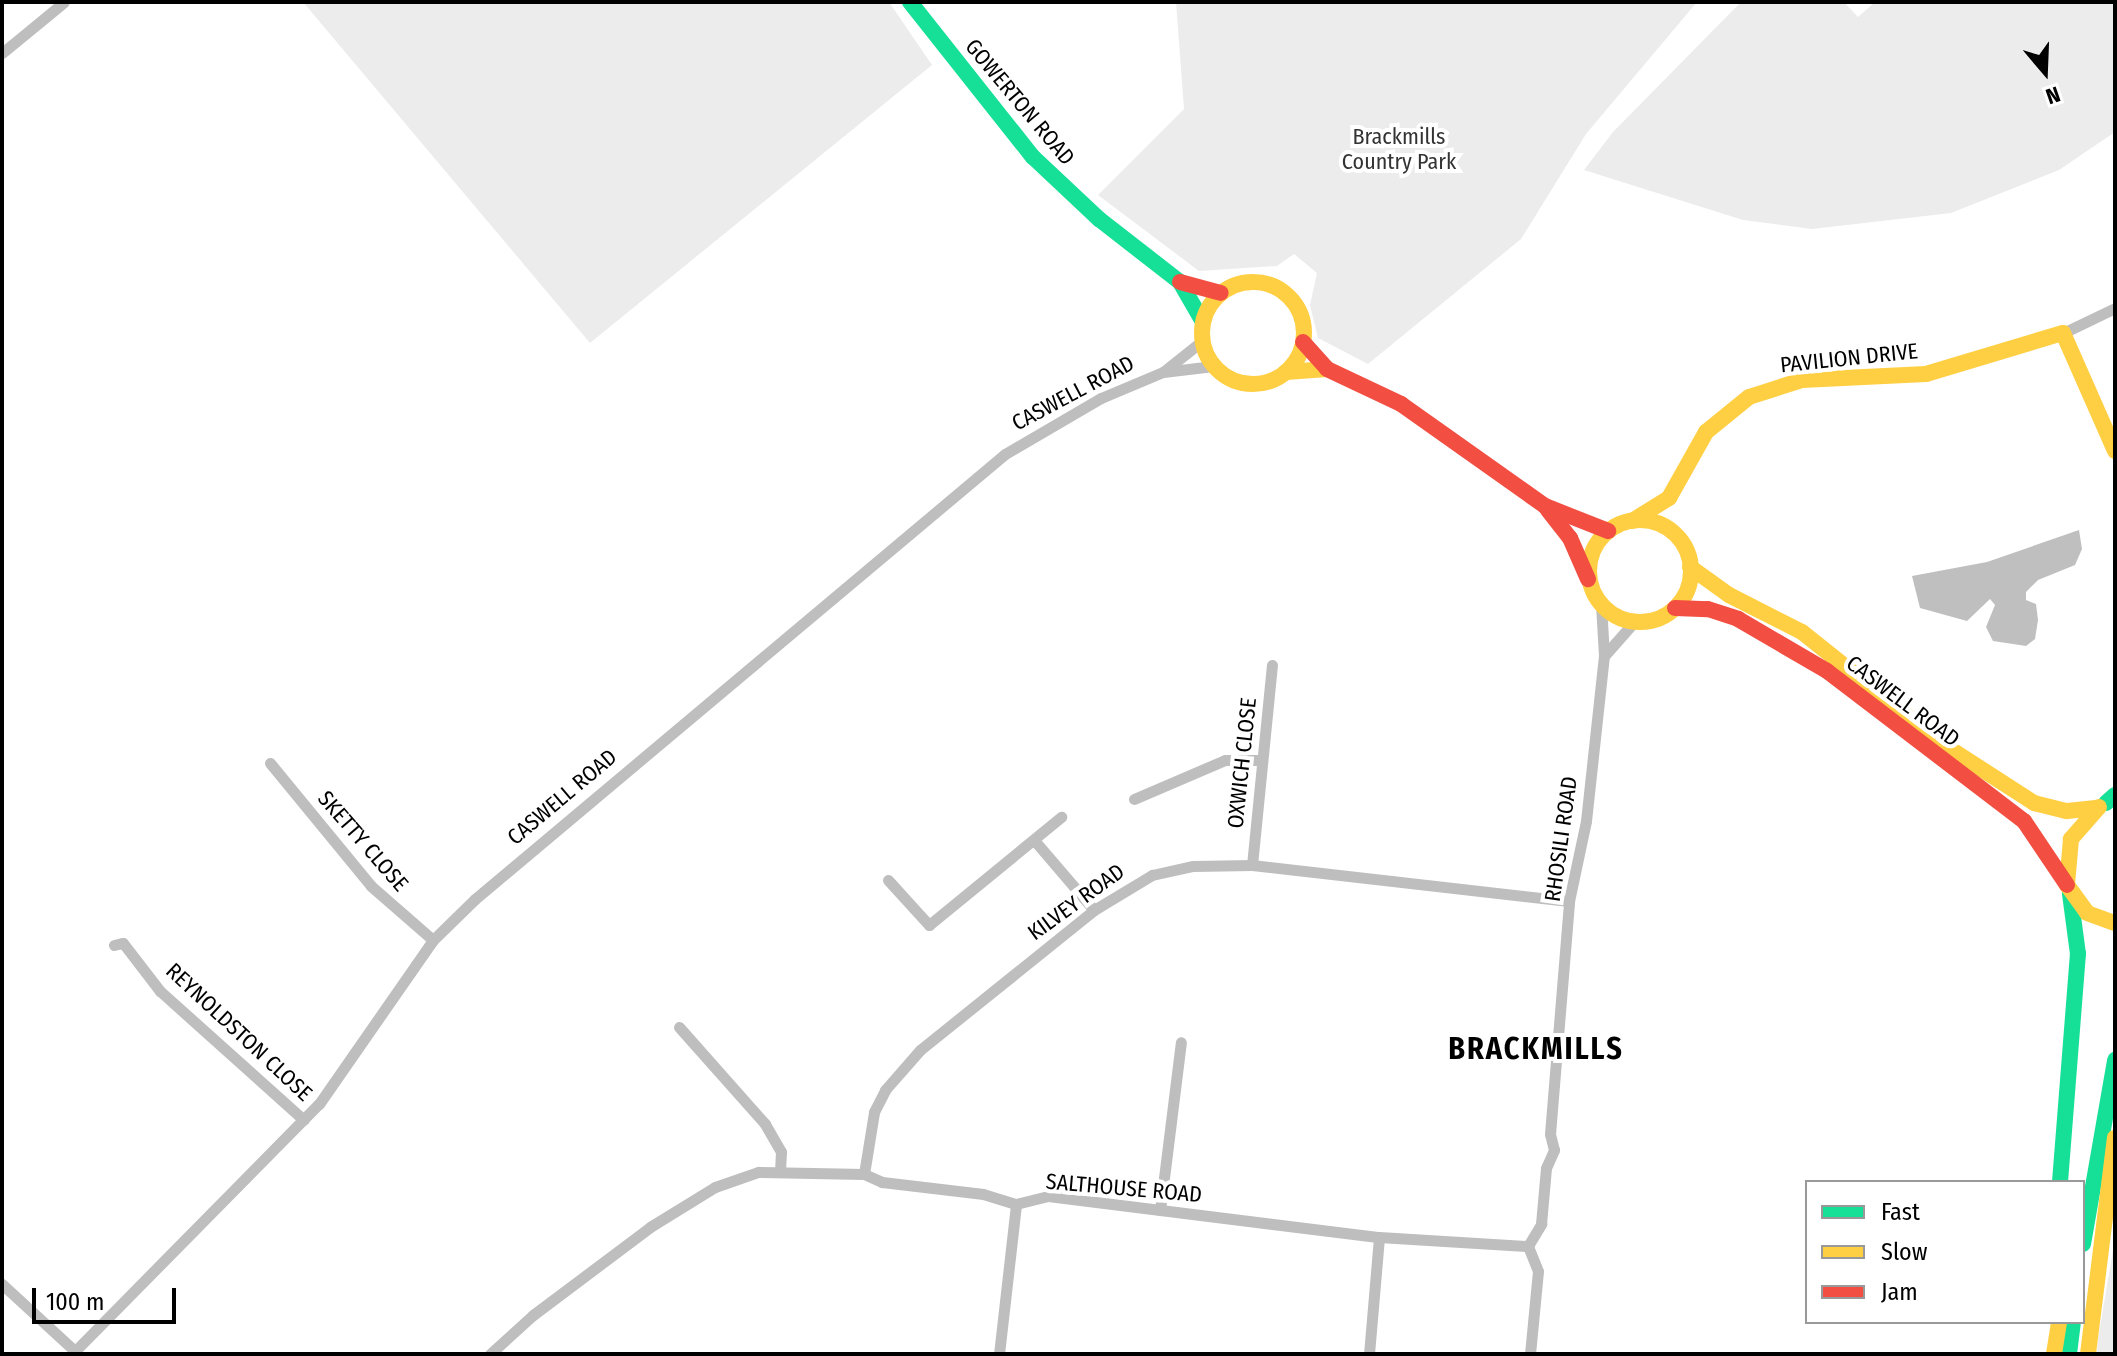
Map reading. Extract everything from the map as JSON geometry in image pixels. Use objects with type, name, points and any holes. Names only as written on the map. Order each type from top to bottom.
[{"type":"main road","name":"GOWERTON ROAD","points":[[910,2],[1033,157],[1099,219],[1180,282],[1203,322]]},
{"type":"main road","name":"GOWERTON ROAD","points":[[1180,282],[1221,293]]},
{"type":"main road","points":[[1327,369],[1286,372],[1273,380],[1249,383],[1226,377],[1214,366],[1202,341],[1203,322],[1221,293],[1253,282],[1281,290],[1299,311],[1303,342],[1327,369],[1401,404],[1545,506],[1608,531]]},
{"type":"main road","points":[[2063,333],[2115,451]]},
{"type":"main road","name":"PAVILION DRIVE","points":[[1632,521],[1669,498],[1706,432],[1732,408],[1772,388],[1802,380],[1926,374],[2063,333]]},
{"type":"main road","points":[[1286,372],[1303,342]]},
{"type":"main road","name":"PAVILION DRIVE","points":[[1671,531],[1670,511],[1678,482]]},
{"type":"main road","points":[[1545,506],[1570,538],[1590,584],[1601,604],[1634,622],[1663,617],[1675,608],[1684,596],[1690,567],[1684,547],[1671,531],[1632,521],[1608,531],[1591,555],[1590,584]]},
{"type":"main road","name":"CASWELL ROAD","points":[[1690,567],[1729,595],[1802,632],[1941,743],[2034,803],[2055,810],[2108,802]]},
{"type":"main road","name":"CASWELL ROAD","points":[[1675,608],[1708,609],[1738,619],[1827,671],[2024,821],[2068,890]]},
{"type":"main road","points":[[2060,1180],[2078,954],[2068,890],[2067,849],[2108,802]]},
{"type":"main road","points":[[2068,890],[2087,913],[2115,923]]},
{"type":"main road","points":[[2082,1180],[2092,1130],[2114,1065]]},
{"type":"main road","points":[[2085,1232],[2114,1065]]},
{"type":"main road","points":[[2088,1354],[2115,1138]]},
{"type":"main road","points":[[2103,1232],[2115,1193]]},
{"type":"main road","points":[[2042,1354],[2046,1324]]},
{"type":"main road","points":[[2054,1354],[2059,1324]]},
{"type":"main road","points":[[2069,1354],[2073,1324]]},
{"type":"street","points":[[2,53],[64,2]]},
{"type":"street","name":"PAVILION DRIVE","points":[[2063,333],[2115,308]]},
{"type":"street","name":"CASWELL ROAD","points":[[77,1352],[304,1120],[372,1032],[433,940],[566,821],[1005,454],[1091,403],[1163,372],[1202,341]]},
{"type":"street","name":"CASWELL ROAD","points":[[1163,372],[1214,366]]},
{"type":"street","name":"RHOSILI ROAD","points":[[1528,1246],[1541,1224],[1546,1168],[1554,1150],[1550,1134],[1569,901],[1586,821],[1604,656],[1601,604]]},
{"type":"street","points":[[1604,656],[1634,622]]},
{"type":"street","name":"OXWICH CLOSE","points":[[1252,865],[1272,665]]},
{"type":"street","points":[[1134,799],[1225,760],[1261,760]]},
{"type":"street","name":"SKETTY CLOSE","points":[[270,763],[371,886],[433,940]]},
{"type":"street","points":[[888,880],[929,925],[1061,817]]},
{"type":"street","points":[[1034,840],[1094,910]]},
{"type":"street","name":"KILVEY ROAD","points":[[864,1174],[874,1112],[885,1090],[920,1050],[1094,910],[1160,873],[1193,866],[1252,865],[1569,901]]},
{"type":"street","name":"REYNOLDSTON CLOSE","points":[[114,945],[123,943],[160,991],[304,1120]]},
{"type":"street","points":[[679,1027],[765,1124],[781,1152],[780,1171]]},
{"type":"street","points":[[1160,1210],[1181,1042]]},
{"type":"street","name":"SALTHOUSE ROAD","points":[[490,1354],[608,1256],[672,1213],[728,1182],[780,1171],[864,1174],[882,1182],[983,1194],[1016,1204],[1048,1196],[1379,1237],[1528,1246]]},
{"type":"street","points":[[999,1354],[1016,1204]]},
{"type":"street","points":[[1369,1354],[1379,1237]]},
{"type":"street","points":[[1528,1246],[1538,1271],[1530,1354]]},
{"type":"street","points":[[2,1284],[77,1352]]},
{"type":"green space","points":[[303,2],[889,2],[932,65],[590,343]]},
{"type":"green space","name":"Brackmills Country Park","points":[[1176,2],[1697,2],[1586,134],[1521,239],[1368,364],[1318,338],[1310,305],[1317,273],[1294,254],[1277,266],[1199,271],[1098,195],[1184,109]]},
{"type":"green space","points":[[1741,2],[1844,2],[1858,17],[1875,2],[2115,2],[2115,132],[2059,170],[1951,213],[1812,229],[1743,220],[1584,170],[1613,132]]},
{"type":"green space","points":[[2115,1238],[2115,1354],[2097,1354],[2098,1339]]},
{"type":"shaded area","points":[[2079,530],[2082,549],[2075,565],[2038,580],[2026,592],[2026,600],[2036,604],[2038,620],[2035,639],[2026,646],[1993,641],[1986,627],[1995,605],[1990,599],[1967,621],[1920,608],[1912,576],[1987,562]]},
{"type":"traffic: fast","points":[[910,2],[1033,157],[1099,219],[1180,282],[1203,322]]},
{"type":"traffic: fast","points":[[2106,803],[2115,795]]},
{"type":"traffic: fast","points":[[2060,1180],[2078,954],[2070,894]]},
{"type":"traffic: fast","points":[[2085,1232],[2115,1060]]},
{"type":"traffic: fast","points":[[2069,1354],[2073,1324]]},
{"type":"traffic: slow","points":[[1253,282],[1272,286],[1289,297],[1300,314],[1304,333],[1300,352],[1289,369],[1272,380],[1253,384],[1234,380],[1217,369],[1206,352],[1202,333],[1206,314],[1217,297],[1234,286],[1253,282]]},
{"type":"traffic: slow","points":[[1632,521],[1669,498],[1706,432],[1749,397],[1802,380],[1926,374],[2063,333],[2115,451]]},
{"type":"traffic: slow","points":[[1286,372],[1327,369]]},
{"type":"traffic: slow","points":[[1640,520],[1659,524],[1676,535],[1687,552],[1691,571],[1687,590],[1676,607],[1659,618],[1640,622],[1621,618],[1604,607],[1593,590],[1589,571],[1593,552],[1604,535],[1621,524],[1640,520]]},
{"type":"traffic: slow","points":[[1690,567],[1729,595],[1802,632],[1941,743],[2034,803],[2067,811],[2096,808]]},
{"type":"traffic: slow","points":[[2099,807],[2071,839],[2067,885],[2087,913],[2115,923]]},
{"type":"traffic: slow","points":[[2088,1354],[2115,1138]]},
{"type":"traffic: slow","points":[[2054,1354],[2059,1324]]},
{"type":"traffic: jam","points":[[1180,282],[1221,293]]},
{"type":"traffic: jam","points":[[1303,342],[1327,369],[1401,404],[1545,506],[1608,531]]},
{"type":"traffic: jam","points":[[1548,510],[1570,538],[1588,579]]},
{"type":"traffic: jam","points":[[1675,608],[1708,609],[1738,619],[1827,671],[2024,821],[2067,885]]},
{"type":"district","name":"BRACKMILLS","points":[[1536,1049]]}]
